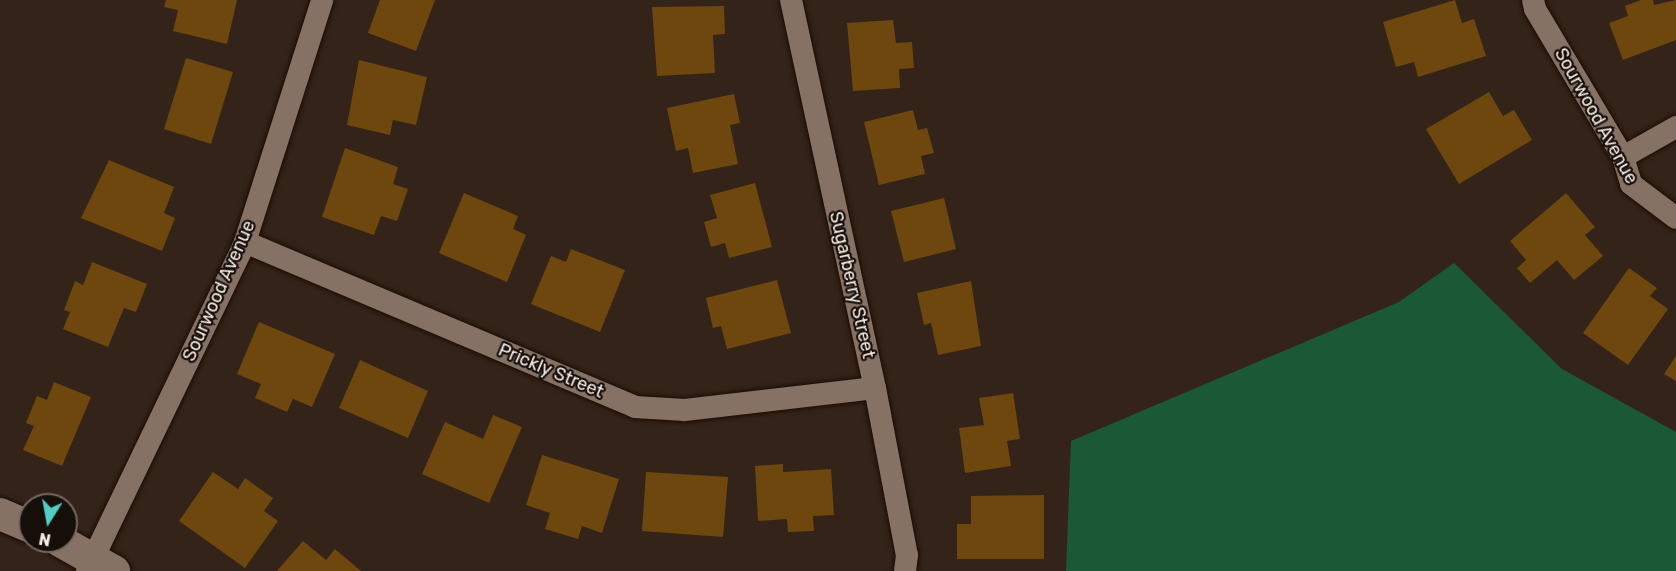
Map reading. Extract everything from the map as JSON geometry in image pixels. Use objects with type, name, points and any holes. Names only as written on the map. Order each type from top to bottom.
[{"type":"street","name":"Sourwood Avenue","points":[[98,566],[245,242],[322,0]]},
{"type":"street","name":"Sugarberry Street","points":[[791,0],[875,388],[907,555],[905,571]]},
{"type":"street","name":"Sourwood Avenue","points":[[1533,0],[1535,9],[1623,157],[1631,184],[1676,218]]},
{"type":"street","points":[[1623,157],[1676,127]]},
{"type":"street","name":"Prickly Street","points":[[245,242],[635,406],[685,410],[875,388]]},
{"type":"street","points":[[0,514],[18,522]]},
{"type":"street","points":[[78,553],[98,566]]},
{"type":"green space","points":[[1454,263],[1562,369],[1676,432],[1676,571],[1066,571],[1071,441],[1399,302]]},
{"type":"building","points":[[166,0],[237,0],[227,44],[173,31],[178,10],[164,7]]},
{"type":"building","points":[[380,0],[435,0],[416,51],[368,33]]},
{"type":"building","points":[[1455,0],[1462,23],[1474,19],[1486,56],[1418,77],[1414,62],[1396,67],[1383,22]]},
{"type":"building","points":[[1641,0],[1653,0],[1654,5],[1676,0],[1676,40],[1623,60],[1609,23],[1628,16],[1625,6]]},
{"type":"building","points":[[724,6],[725,34],[713,35],[715,73],[657,76],[652,7]]},
{"type":"building","points":[[893,20],[896,43],[912,42],[914,68],[899,69],[900,88],[853,91],[847,23]]},
{"type":"building","points":[[186,58],[233,72],[211,144],[164,129]]},
{"type":"building","points":[[359,60],[427,77],[416,125],[393,120],[390,135],[347,125]]},
{"type":"building","points":[[1489,92],[1503,116],[1514,110],[1532,140],[1459,184],[1426,129]]},
{"type":"building","points":[[734,94],[740,123],[730,125],[738,164],[693,173],[688,148],[676,151],[667,108]]},
{"type":"building","points":[[913,110],[918,130],[927,128],[934,153],[921,156],[925,174],[879,185],[864,122]]},
{"type":"building","points":[[345,148],[398,167],[393,184],[408,189],[397,221],[381,216],[374,235],[322,217]]},
{"type":"building","points":[[109,160],[174,187],[164,213],[175,218],[162,251],[81,218]]},
{"type":"building","points":[[755,183],[772,247],[729,258],[725,243],[711,247],[704,222],[717,218],[710,195]]},
{"type":"building","points":[[464,193],[518,216],[513,229],[526,235],[507,282],[439,253]]},
{"type":"building","points":[[1566,193],[1595,227],[1585,235],[1603,256],[1574,280],[1557,260],[1530,283],[1517,268],[1526,260],[1510,241]]},
{"type":"building","points":[[944,198],[956,249],[904,262],[891,211]]},
{"type":"building","points":[[571,249],[625,270],[600,332],[531,304],[551,256],[566,262]]},
{"type":"building","points":[[92,262],[147,284],[136,312],[124,308],[108,347],[63,329],[70,312],[64,310],[75,281],[83,285]]},
{"type":"building","points":[[1629,268],[1657,288],[1650,296],[1668,309],[1628,365],[1583,333]]},
{"type":"building","points":[[777,280],[791,333],[727,349],[721,326],[713,328],[706,298]]},
{"type":"building","points":[[971,281],[981,346],[938,355],[931,323],[924,325],[917,293]]},
{"type":"building","points":[[259,322],[335,354],[312,407],[293,399],[287,412],[255,398],[261,384],[237,374]]},
{"type":"building","points":[[1676,356],[1676,381],[1664,374]]},
{"type":"building","points":[[360,360],[428,391],[408,438],[339,408]]},
{"type":"building","points":[[54,382],[91,397],[62,466],[23,450],[34,426],[26,423],[37,396],[47,400]]},
{"type":"building","points":[[1013,393],[1020,439],[1007,441],[1011,466],[965,473],[959,428],[984,425],[979,398]]},
{"type":"building","points":[[493,415],[522,427],[489,503],[422,474],[445,422],[483,439]]},
{"type":"building","points":[[542,455],[619,479],[602,533],[582,526],[578,539],[545,529],[550,513],[526,505]]},
{"type":"building","points":[[783,464],[783,472],[831,469],[834,515],[813,516],[814,531],[788,532],[787,519],[758,521],[755,466]]},
{"type":"building","points":[[213,472],[238,489],[245,478],[273,498],[264,511],[278,521],[245,568],[179,521]]},
{"type":"building","points":[[646,472],[728,477],[723,537],[642,531]]},
{"type":"building","points":[[1044,495],[1044,559],[957,559],[957,524],[971,524],[971,496]]},
{"type":"building","points":[[303,541],[326,560],[335,549],[361,571],[277,571]]}]
